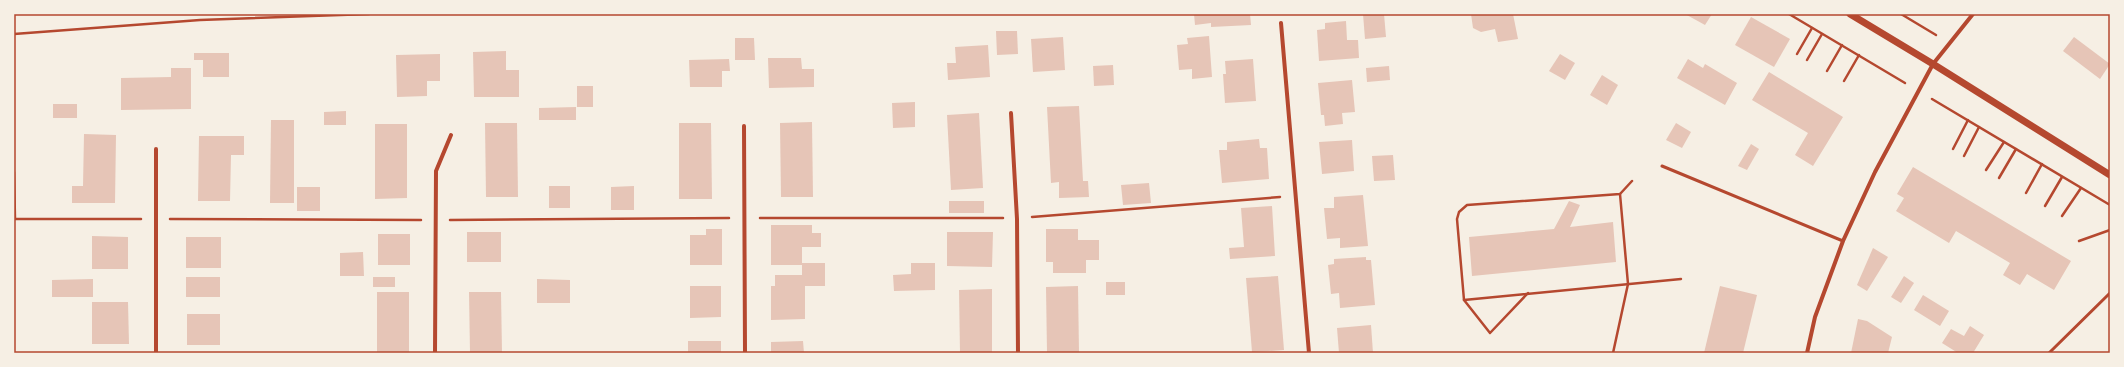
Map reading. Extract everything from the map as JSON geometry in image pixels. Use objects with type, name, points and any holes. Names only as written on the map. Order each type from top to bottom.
[{"type":"street","points":[[1850,14],[2110,175]]},
{"type":"street","points":[[1807,353],[1815,317],[1843,241],[1875,172],[1933,64],[1972,14]]},
{"type":"street","points":[[1281,23],[1309,353]]},
{"type":"street","points":[[1011,113],[1017,218],[1018,353]]},
{"type":"street","points":[[744,126],[745,353]]},
{"type":"street","points":[[435,353],[436,171],[451,135]]},
{"type":"street","points":[[156,149],[156,353]]},
{"type":"lane","points":[[1662,166],[1843,241]]},
{"type":"lane","points":[[2049,353],[2110,293]]},
{"type":"path","points":[[14,34],[200,20],[369,14]]},
{"type":"path","points":[[1788,14],[2110,205]]},
{"type":"path","points":[[1901,14],[1949,42]]},
{"type":"path","points":[[1797,54],[1812,28]]},
{"type":"path","points":[[1807,60],[1822,34]]},
{"type":"path","points":[[1827,71],[1842,45]]},
{"type":"path","points":[[1844,81],[1859,55]]},
{"type":"path","points":[[1952,149],[1968,120]]},
{"type":"path","points":[[1964,156],[1979,127]]},
{"type":"path","points":[[1986,170],[2004,142]]},
{"type":"path","points":[[1999,178],[2016,149]]},
{"type":"path","points":[[2026,193],[2042,164]]},
{"type":"path","points":[[14,172],[15,219],[157,218],[436,220],[1017,218],[1295,195]]},
{"type":"path","points":[[2045,206],[2062,177]]},
{"type":"path","points":[[1528,293],[1490,333],[1464,300],[1457,219],[1459,212],[1467,205],[1620,194],[1632,181]]},
{"type":"path","points":[[2062,216],[2080,188]]},
{"type":"path","points":[[1613,353],[1628,284],[1620,194]]},
{"type":"path","points":[[2079,241],[2110,230]]},
{"type":"path","points":[[1464,300],[1680,279]]},
{"type":"building","points":[[1194,14],[1250,14],[1251,25],[1211,27],[1211,23],[1195,25]]},
{"type":"building","points":[[1363,14],[1384,14],[1386,37],[1365,39]]},
{"type":"building","points":[[1471,14],[1513,14],[1518,39],[1498,42],[1495,29],[1481,32],[1473,28]]},
{"type":"building","points":[[1685,14],[1712,14],[1705,25]]},
{"type":"building","points":[[1751,17],[1790,39],[1774,67],[1735,45]]},
{"type":"building","points":[[1346,21],[1347,40],[1358,40],[1359,58],[1319,61],[1317,30],[1325,29],[1325,23]]},
{"type":"building","points":[[996,31],[1017,31],[1018,54],[997,55]]},
{"type":"building","points":[[1209,36],[1212,77],[1192,79],[1192,69],[1179,70],[1177,45],[1188,44],[1187,38]]},
{"type":"building","points":[[1063,37],[1065,70],[1033,72],[1031,39]]},
{"type":"building","points":[[2074,37],[2110,64],[2100,79],[2063,51]]},
{"type":"building","points":[[735,38],[754,38],[755,60],[735,60]]},
{"type":"building","points":[[988,45],[990,77],[948,80],[947,63],[956,63],[955,47]]},
{"type":"building","points":[[506,51],[506,70],[519,70],[519,97],[474,97],[473,52]]},
{"type":"building","points":[[194,53],[229,53],[229,77],[203,77],[203,60],[194,60]]},
{"type":"building","points":[[440,54],[440,81],[427,81],[427,96],[397,97],[396,55]]},
{"type":"building","points":[[1560,54],[1575,63],[1565,80],[1549,71]]},
{"type":"building","points":[[768,58],[801,58],[802,69],[814,69],[814,87],[769,88]]},
{"type":"building","points":[[729,59],[730,71],[722,71],[722,87],[690,87],[689,60]]},
{"type":"building","points":[[1253,59],[1256,101],[1225,103],[1223,74],[1226,74],[1225,61]]},
{"type":"building","points":[[1688,59],[1703,68],[1705,64],[1737,83],[1725,105],[1677,78]]},
{"type":"building","points":[[1113,65],[1114,85],[1094,86],[1093,66]]},
{"type":"building","points":[[1389,66],[1390,80],[1367,82],[1366,68]]},
{"type":"building","points":[[171,68],[191,68],[191,109],[121,110],[121,78],[171,77]]},
{"type":"building","points":[[1769,72],[1843,117],[1813,166],[1795,155],[1808,133],[1752,100]]},
{"type":"building","points":[[1602,75],[1618,85],[1607,105],[1590,95]]},
{"type":"building","points":[[1352,80],[1355,112],[1342,113],[1343,124],[1325,126],[1324,115],[1321,115],[1318,83]]},
{"type":"building","points":[[577,86],[593,86],[593,107],[577,107]]},
{"type":"building","points":[[915,102],[915,127],[893,128],[892,103]]},
{"type":"building","points":[[53,104],[77,104],[77,118],[53,118]]},
{"type":"building","points":[[1079,106],[1083,181],[1088,181],[1089,197],[1059,198],[1059,182],[1051,183],[1047,107]]},
{"type":"building","points":[[576,107],[576,120],[539,120],[539,108]]},
{"type":"building","points":[[346,111],[346,125],[324,125],[324,112]]},
{"type":"building","points":[[979,113],[983,188],[951,190],[947,115]]},
{"type":"building","points":[[271,120],[294,120],[294,203],[270,203]]},
{"type":"building","points":[[812,122],[813,197],[781,197],[780,123]]},
{"type":"building","points":[[485,123],[517,123],[518,197],[486,197]]},
{"type":"building","points":[[679,123],[711,123],[712,199],[679,199]]},
{"type":"building","points":[[1676,123],[1691,132],[1682,148],[1666,140]]},
{"type":"building","points":[[375,124],[407,124],[407,198],[375,199]]},
{"type":"building","points":[[84,134],[116,135],[115,203],[72,203],[72,186],[83,186]]},
{"type":"building","points":[[199,136],[244,136],[244,155],[231,155],[230,201],[198,201]]},
{"type":"building","points":[[1259,139],[1260,148],[1267,148],[1269,179],[1222,183],[1219,150],[1227,150],[1227,142]]},
{"type":"building","points":[[1352,140],[1354,171],[1322,174],[1319,142]]},
{"type":"building","points":[[1751,144],[1759,149],[1747,170],[1738,166]]},
{"type":"building","points":[[1393,155],[1395,180],[1374,181],[1372,156]]},
{"type":"building","points":[[1913,167],[2071,261],[2054,290],[2027,274],[2020,285],[2003,275],[2010,263],[1956,231],[1949,243],[1896,211],[1904,198],[1897,194]]},
{"type":"building","points":[[1149,183],[1151,203],[1123,205],[1121,185]]},
{"type":"building","points":[[549,186],[570,186],[570,208],[549,208]]},
{"type":"building","points":[[634,186],[634,210],[611,210],[611,187]]},
{"type":"building","points":[[297,187],[320,187],[320,211],[297,211]]},
{"type":"building","points":[[1363,195],[1368,246],[1340,248],[1340,238],[1327,239],[1324,208],[1334,208],[1334,197]]},
{"type":"building","points":[[949,201],[984,201],[984,213],[949,213]]},
{"type":"building","points":[[1569,201],[1580,205],[1570,227],[1613,222],[1616,262],[1472,276],[1469,237],[1554,229]]},
{"type":"building","points":[[1272,206],[1275,256],[1230,259],[1229,248],[1244,247],[1241,208]]},
{"type":"building","points":[[771,225],[812,225],[812,233],[821,233],[821,247],[802,247],[802,263],[825,263],[825,286],[805,286],[805,319],[771,320],[771,286],[775,286],[775,275],[802,275],[802,265],[771,265]]},
{"type":"building","points":[[706,229],[722,229],[722,265],[690,265],[690,235],[706,235]]},
{"type":"building","points":[[1046,229],[1078,229],[1078,240],[1099,240],[1099,260],[1086,260],[1086,273],[1053,273],[1053,262],[1046,262]]},
{"type":"building","points":[[467,232],[501,232],[501,262],[467,262]]},
{"type":"building","points":[[947,232],[993,232],[992,267],[947,266]]},
{"type":"building","points":[[378,234],[410,234],[410,265],[378,265]]},
{"type":"building","points":[[92,236],[128,237],[128,269],[92,269]]},
{"type":"building","points":[[186,237],[221,237],[221,268],[186,268]]},
{"type":"building","points":[[1873,248],[1888,257],[1867,291],[1857,285]]},
{"type":"building","points":[[363,252],[364,276],[340,276],[340,253]]},
{"type":"building","points":[[1366,257],[1366,260],[1371,260],[1375,305],[1340,308],[1339,293],[1331,294],[1328,265],[1334,264],[1334,259]]},
{"type":"building","points":[[911,263],[935,263],[935,290],[894,291],[893,275],[911,274]]},
{"type":"building","points":[[1278,276],[1284,350],[1252,352],[1246,278]]},
{"type":"building","points":[[1904,276],[1914,283],[1901,303],[1891,297]]},
{"type":"building","points":[[186,277],[220,277],[220,297],[186,297]]},
{"type":"building","points":[[373,277],[395,277],[395,287],[373,287]]},
{"type":"building","points":[[93,279],[93,297],[52,297],[52,280]]},
{"type":"building","points":[[537,279],[570,280],[570,303],[537,303]]},
{"type":"building","points":[[1106,282],[1125,282],[1125,295],[1106,295]]},
{"type":"building","points":[[690,286],[721,286],[721,317],[690,318]]},
{"type":"building","points":[[1078,286],[1079,353],[1047,353],[1046,287]]},
{"type":"building","points":[[1720,286],[1757,295],[1743,353],[1704,353]]},
{"type":"building","points":[[992,289],[992,353],[960,353],[959,290]]},
{"type":"building","points":[[377,292],[409,292],[409,353],[377,353]]},
{"type":"building","points":[[469,292],[501,292],[502,353],[470,353]]},
{"type":"building","points":[[1923,295],[1949,311],[1940,326],[1914,310]]},
{"type":"building","points":[[92,302],[128,302],[129,344],[92,344]]},
{"type":"building","points":[[187,314],[220,314],[220,345],[187,345]]},
{"type":"building","points":[[1858,319],[1867,321],[1892,337],[1888,353],[1851,353]]},
{"type":"building","points":[[1371,325],[1373,353],[1339,353],[1337,328]]},
{"type":"building","points":[[1970,326],[1984,335],[1973,353],[1958,353],[1942,343],[1951,329],[1964,336]]},
{"type":"building","points":[[688,341],[721,341],[721,353],[688,353]]},
{"type":"building","points":[[803,341],[804,353],[771,353],[771,342]]}]
